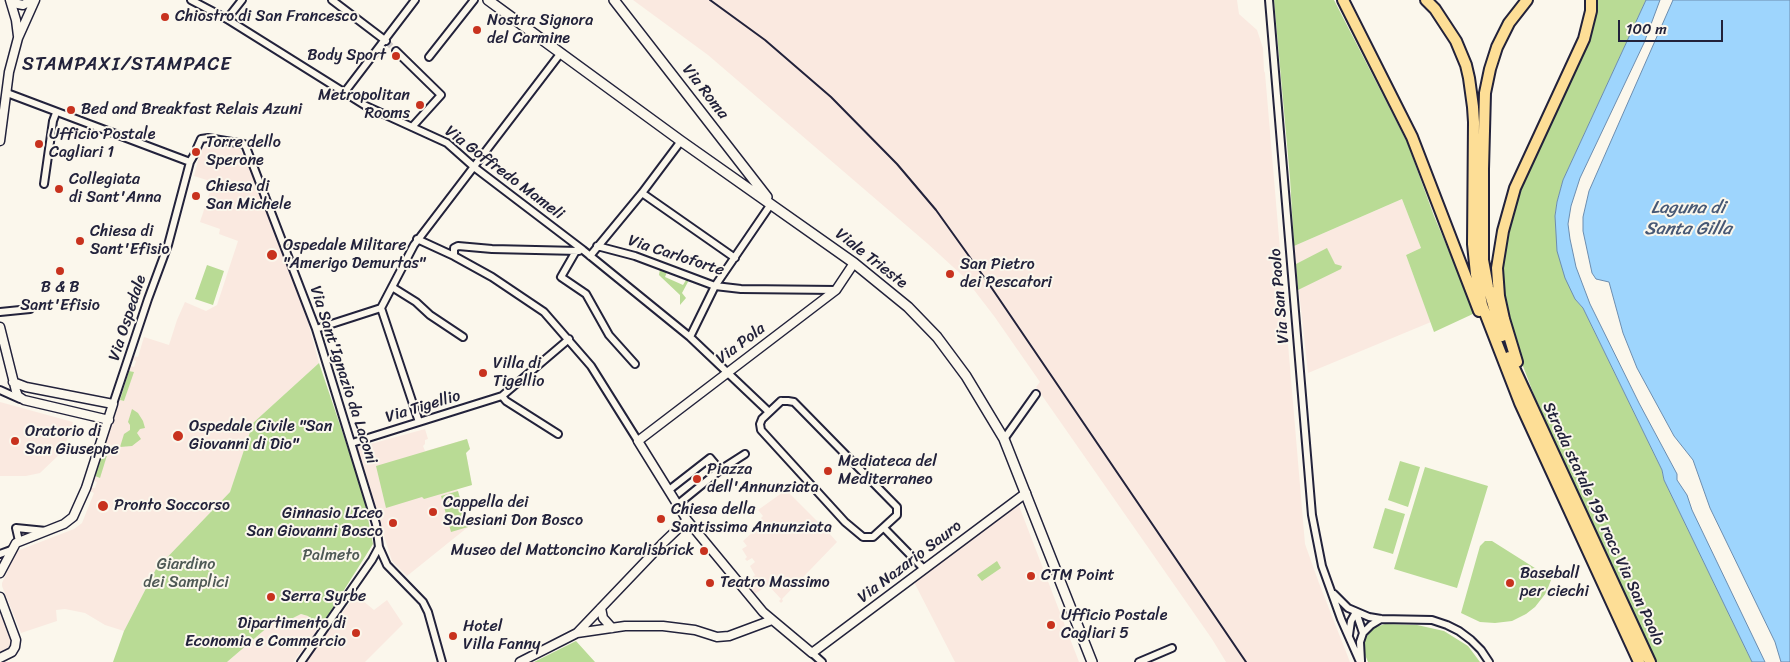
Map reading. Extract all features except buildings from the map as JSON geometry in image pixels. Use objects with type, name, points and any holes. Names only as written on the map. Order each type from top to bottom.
[{"type":"highway","points":[[1343,0],[1412,137],[1479,312],[1513,390],[1525,401]]},
{"type":"highway","points":[[1426,0],[1447,26],[1462,57],[1469,78],[1473,107],[1473,244],[1476,274],[1482,305],[1525,401]]},
{"type":"highway","points":[[1525,401],[1498,326],[1488,287],[1484,260],[1483,169],[1485,93],[1490,69],[1497,47],[1509,23],[1527,0]]},
{"type":"highway","points":[[1525,401],[1526,385],[1511,346],[1499,296],[1497,268],[1503,231],[1515,188],[1584,39],[1591,0]]},
{"type":"highway","name":"Strada statale 195 racc Via San Paolo","points":[[1525,401],[1639,662]]},
{"type":"highway","name":"Strada statale 195 racc Via San Paolo","points":[[1525,401],[1650,662]]},
{"type":"main road","name":"Viale Trieste","points":[[488,0],[681,141],[854,263],[908,307],[937,337],[966,376],[1004,439],[1092,662]]},
{"type":"main road","name":"Via Roma","points":[[614,0],[772,204]]},
{"type":"street","points":[[11,0],[22,5],[33,0]]},
{"type":"street","points":[[11,0],[18,38]]},
{"type":"street","points":[[0,141],[9,72],[18,38],[33,0]]},
{"type":"street","name":"Via Goffredo Mameli","points":[[191,0],[227,19],[379,113],[447,143],[474,167],[583,250],[690,336],[768,412]]},
{"type":"street","points":[[227,19],[242,0]]},
{"type":"street","points":[[332,0],[386,40]]},
{"type":"street","points":[[344,93],[386,40],[414,0]]},
{"type":"street","points":[[430,57],[474,0]]},
{"type":"street","name":"Via San Paolo","points":[[1269,0],[1312,515],[1322,566],[1360,662]]},
{"type":"street","points":[[396,51],[441,95],[412,127]]},
{"type":"street","points":[[316,329],[381,308],[415,243],[560,54]]},
{"type":"street","points":[[7,93],[190,162]]},
{"type":"street","points":[[44,184],[53,121],[56,113]]},
{"type":"street","name":"Via Ospedale","points":[[113,404],[168,244],[190,162],[201,138]]},
{"type":"street","name":"Via Sant'Ignazio da Laconi","points":[[201,138],[244,144],[316,329],[376,524],[379,547],[387,565]]},
{"type":"street","points":[[590,256],[642,193],[681,141]]},
{"type":"street","points":[[642,193],[735,258]]},
{"type":"street","points":[[690,336],[715,286],[772,204]]},
{"type":"street","points":[[415,243],[454,256],[544,312],[591,366],[687,520],[763,612],[822,662]]},
{"type":"street","points":[[454,256],[454,248],[458,246],[492,249],[583,250]]},
{"type":"street","name":"Via Carloforte","points":[[597,246],[635,256],[715,286],[741,289],[836,290]]},
{"type":"street","points":[[576,251],[561,277],[586,294],[609,335],[634,364]]},
{"type":"street","name":"Via Pola","points":[[638,440],[836,290],[854,263]]},
{"type":"street","points":[[392,287],[416,302],[430,315],[463,337]]},
{"type":"street","points":[[381,308],[419,422]]},
{"type":"street","points":[[0,312],[30,309]]},
{"type":"street","points":[[0,327],[13,382],[18,396],[24,400]]},
{"type":"street","name":"Via Tigellio","points":[[352,443],[502,396],[569,339]]},
{"type":"street","points":[[0,573],[11,550],[19,541],[64,524],[73,517],[83,497],[113,404],[26,387],[13,382]]},
{"type":"street","points":[[0,390],[24,400],[109,420]]},
{"type":"street","points":[[1004,439],[1036,394]]},
{"type":"street","points":[[502,396],[506,401],[558,434]]},
{"type":"street","points":[[788,400],[794,402],[897,507],[897,515],[873,537],[866,538],[845,522],[761,430],[760,424],[768,412],[781,401],[788,400]]},
{"type":"street","points":[[677,504],[720,470],[745,454]]},
{"type":"street","points":[[669,490],[710,458],[720,470]]},
{"type":"street","name":"Via Nazario Sauro","points":[[812,653],[923,568],[1026,493]]},
{"type":"street","points":[[577,633],[687,520]]},
{"type":"street","points":[[19,541],[16,528],[47,531]]},
{"type":"street","points":[[884,528],[923,568]]},
{"type":"street","points":[[300,662],[372,560],[379,547]]},
{"type":"street","points":[[0,554],[11,550]]},
{"type":"street","points":[[372,560],[387,565],[423,602],[428,612],[442,662]]},
{"type":"street","name":"Via San Paolo","points":[[1330,588],[1340,601],[1356,612]]},
{"type":"street","points":[[0,597],[16,640],[12,652],[0,658]]},
{"type":"street","points":[[601,608],[603,618],[612,628]]},
{"type":"street","points":[[1356,612],[1363,633],[1381,619]]},
{"type":"street","points":[[1356,612],[1381,619],[1432,620],[1447,624],[1471,640],[1481,650],[1488,662]]},
{"type":"street","points":[[1349,636],[1351,621],[1356,612]]},
{"type":"street","points":[[590,620],[595,630]]},
{"type":"street","points":[[520,662],[577,633],[595,630],[663,626],[694,630],[717,638],[729,636],[772,620]]},
{"type":"street","name":"Via San Paolo","points":[[1360,662],[1360,642],[1363,633]]},
{"type":"street","points":[[1139,662],[1172,648]]},
{"type":"shaded area","points":[[633,0],[1237,0],[1239,14],[1257,30],[1263,48],[1305,544],[1350,662],[1226,662],[1212,639],[1036,387],[1040,382],[964,277],[708,55]]},
{"type":"shaded area","name":"Ospedale Civile \"San Giovanni di Dio\"","points":[[219,142],[237,145],[241,151],[258,189],[306,315],[319,363],[253,423],[230,492],[156,569],[124,631],[105,625],[85,613],[65,609],[56,610],[57,621],[21,633],[2,583],[17,551],[74,529],[82,523],[94,493],[90,491],[91,487],[95,488],[97,482],[93,481],[95,476],[99,478],[109,449],[104,447],[120,400],[124,401],[133,372],[129,371],[131,366],[134,367],[136,361],[132,360],[134,356],[138,357],[144,337],[169,345],[185,302],[206,311],[217,305],[238,241],[219,234],[220,229],[200,222],[213,182],[194,176],[201,149]]},
{"type":"shaded area","points":[[1402,199],[1421,248],[1406,255],[1431,322],[1308,373],[1294,246]]},
{"type":"shaded area","points":[[0,402],[73,422],[63,451],[40,473],[26,476],[0,476]]},
{"type":"shaded area","points":[[425,429],[428,439],[425,440],[423,446],[425,451],[467,439],[470,449],[466,453],[472,485],[457,489],[468,527],[407,576],[392,561],[356,448]]},
{"type":"shaded area","points":[[786,490],[827,531],[825,533],[829,533],[837,542],[782,599],[781,603],[779,601],[781,599],[768,585],[755,594],[746,583],[755,575],[750,566],[755,562],[752,558],[747,561],[745,559],[747,557],[742,549],[747,546],[743,541],[764,522],[761,518],[763,516],[758,510]]},
{"type":"shaded area","points":[[1016,498],[1079,662],[955,662],[914,582]]},
{"type":"shaded area","points":[[356,595],[374,610],[387,600],[403,624],[365,662],[304,662]]},
{"type":"shaded area","points":[[0,608],[10,638],[10,645],[6,650],[0,652]]},
{"type":"shaded area","points":[[301,614],[322,625],[293,662],[227,662],[276,620],[293,618]]},
{"type":"green space","points":[[1274,0],[1334,0],[1407,142],[1434,216],[1475,313],[1434,332],[1406,255],[1421,248],[1402,199],[1294,246],[1290,178]]},
{"type":"green space","points":[[1596,0],[1646,0],[1563,180],[1555,216],[1575,299],[1583,308],[1662,470],[1664,480],[1752,662],[1655,662],[1534,395],[1518,353],[1509,322],[1503,295],[1504,262],[1508,234],[1527,171],[1589,38],[1596,15]]},
{"type":"green space","points":[[1327,248],[1335,264],[1342,266],[1341,269],[1298,290],[1296,264]]},
{"type":"green space","points":[[207,265],[224,271],[213,305],[195,299]]},
{"type":"green space","points":[[660,269],[667,272],[665,277],[683,285],[686,280],[689,280],[682,293],[686,298],[680,305],[680,295],[659,275]]},
{"type":"green space","points":[[319,363],[363,493],[373,544],[322,625],[301,614],[293,618],[276,620],[227,662],[113,662],[124,631],[156,569],[230,492],[253,423]]},
{"type":"green space","points":[[129,371],[134,372],[124,401],[120,400]]},
{"type":"green space","points":[[132,409],[138,413],[145,428],[140,429],[137,433],[141,439],[132,446],[120,447],[124,434],[130,430],[128,422]]},
{"type":"green space","points":[[467,439],[470,449],[466,453],[472,485],[386,508],[376,466]]},
{"type":"green space","points":[[104,447],[109,449],[100,478],[95,476]]},
{"type":"green space","points":[[1400,461],[1420,467],[1408,507],[1388,500]]},
{"type":"green space","points":[[1425,467],[1488,486],[1457,588],[1394,569]]},
{"type":"green space","points":[[458,491],[468,527],[451,532],[441,496]]},
{"type":"green space","points":[[1385,508],[1405,514],[1393,554],[1373,548]]},
{"type":"green space","name":"Baseball per ciechi","points":[[1485,541],[1492,541],[1551,580],[1546,593],[1535,607],[1512,621],[1480,622],[1461,613],[1480,546]]},
{"type":"green space","points":[[997,561],[1001,568],[982,581],[977,575]]},
{"type":"green space","points":[[1385,624],[1417,625],[1444,631],[1468,646],[1480,662],[1368,662],[1364,652],[1365,639],[1373,628]]},
{"type":"green space","points":[[576,641],[595,662],[534,662]]},
{"type":"water","points":[[1646,0],[1660,0],[1644,43],[1580,178],[1571,206],[1568,224],[1570,239],[1576,267],[1590,304],[1677,474],[1677,480],[1687,495],[1692,510],[1765,662],[1752,662],[1664,480],[1662,470],[1583,308],[1575,299],[1565,278],[1557,251],[1555,216],[1563,180]]},
{"type":"water","name":"Laguna di Santa Gilla","points":[[1673,0],[1790,0],[1790,662],[1781,662],[1775,642],[1710,508],[1693,460],[1674,436],[1637,368],[1623,333],[1609,282],[1596,279],[1592,273],[1583,231],[1583,217],[1589,191]]},
{"type":"tunnel","points":[[387,42],[396,51]]},
{"type":"railway","points":[[710,0],[765,40],[831,97],[897,164],[936,210],[989,284],[1246,662]]},
{"type":"place","name":"Chiostro di San Francesco","points":[[165,17]]},
{"type":"place","name":"Nostra Signora del Carmine","points":[[477,30]]},
{"type":"place","name":"Body Sport","points":[[396,56]]},
{"type":"place","name":"Metropolitan Rooms","points":[[420,105]]},
{"type":"place","name":"Bed and Breakfast Relais Azuni","points":[[71,110]]},
{"type":"place","name":"Ufficio Postale Cagliari 1","points":[[39,144]]},
{"type":"place","name":"Torre dello Sperone","points":[[196,152]]},
{"type":"place","name":"Collegiata di Sant'Anna","points":[[59,189]]},
{"type":"place","name":"Chiesa di San Michele","points":[[196,196]]},
{"type":"place","name":"Chiesa di Sant'Efisio","points":[[80,241]]},
{"type":"place","name":"Ospedale Militare \"Amerigo Demurtas\"","points":[[272,255]]},
{"type":"place","name":"B & B Sant'Efisio","points":[[60,271]]},
{"type":"place","name":"San Pietro dei Pescatori","points":[[950,274]]},
{"type":"place","name":"Villa di Tigellio","points":[[483,373]]},
{"type":"place","name":"Ospedale Civile \"San Giovanni di Dio\"","points":[[178,436]]},
{"type":"place","name":"Oratorio di San Giuseppe","points":[[15,441]]},
{"type":"place","name":"Mediateca del Mediterraneo","points":[[828,471]]},
{"type":"place","name":"Piazza dell'Annunziata","points":[[697,479]]},
{"type":"place","name":"Pronto Soccorso","points":[[103,506]]},
{"type":"place","name":"Cappella dei Salesiani Don Bosco","points":[[433,512]]},
{"type":"place","name":"Chiesa della Santissima Annunziata","points":[[661,519]]},
{"type":"place","name":"Ginnasio LIceo San Giovanni Bosco","points":[[393,523]]},
{"type":"place","name":"Museo del Mattoncino Karalisbrick","points":[[704,551]]},
{"type":"place","name":"CTM Point","points":[[1031,576]]},
{"type":"place","name":"Teatro Massimo","points":[[710,583]]},
{"type":"place","name":"Baseball per ciechi","points":[[1510,583]]},
{"type":"place","name":"Serra Syrbe","points":[[271,597]]},
{"type":"place","name":"Ufficio Postale Cagliari 5","points":[[1051,625]]},
{"type":"place","name":"Dipartimento di Economia e Commercio","points":[[356,633]]},
{"type":"place","name":"Hotel Villa Fanny","points":[[453,636]]},
{"type":"district","name":"STAMPAXI/STAMPACE","points":[[127,65]]},
{"type":"park label","name":"Palmeto","points":[[331,556]]},
{"type":"park label","name":"Giardino dei Samplici","points":[[186,574]]}]
